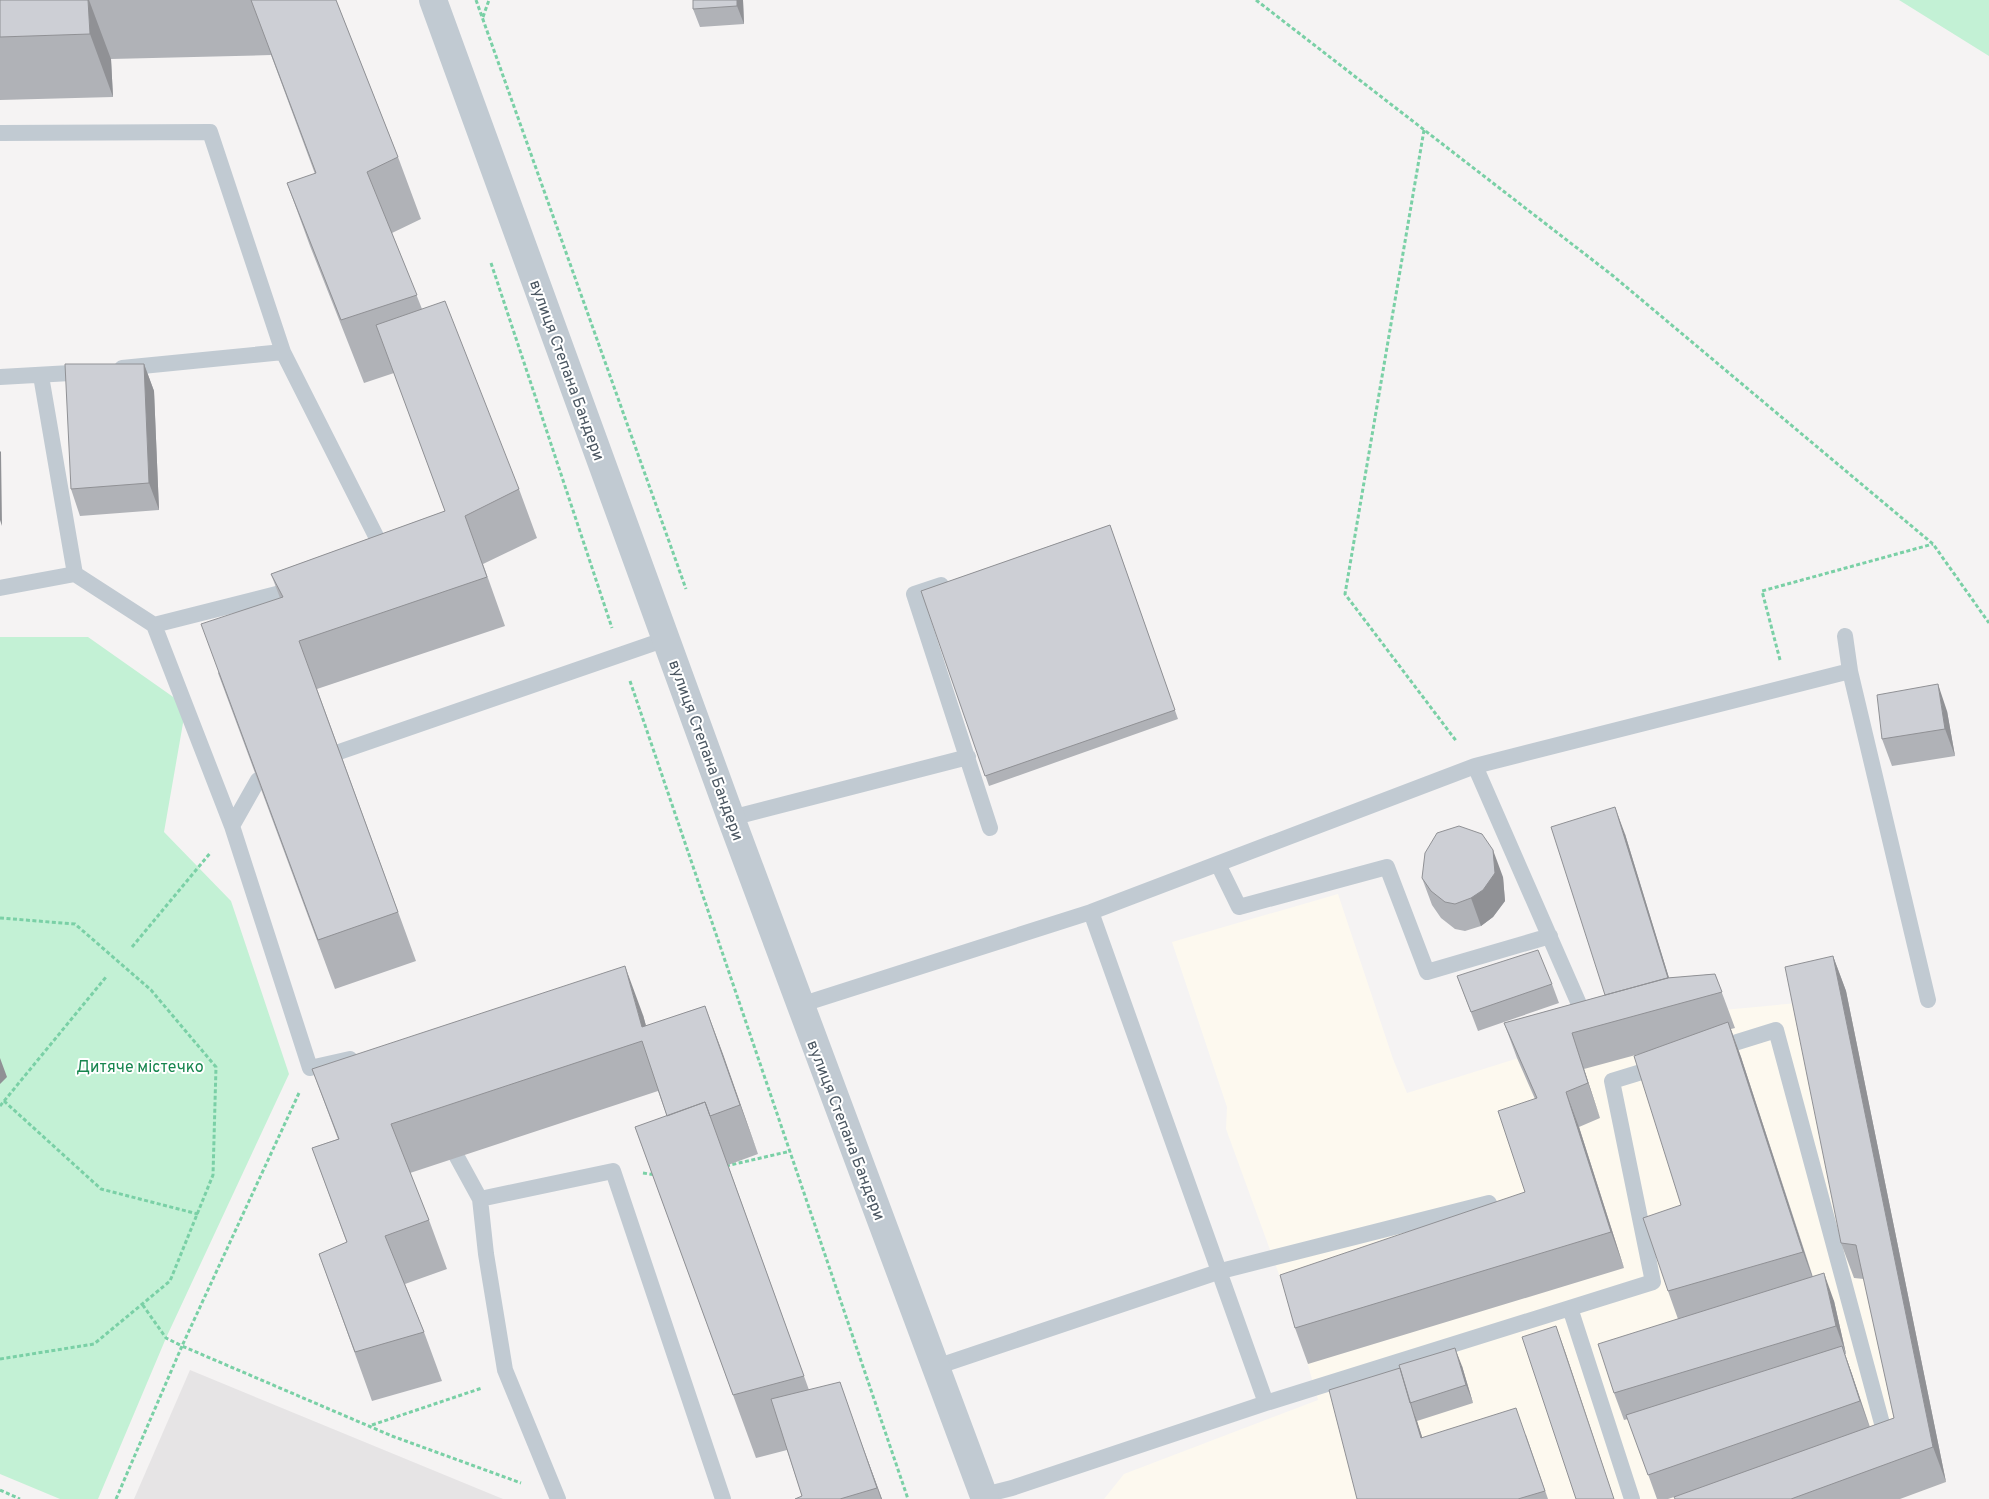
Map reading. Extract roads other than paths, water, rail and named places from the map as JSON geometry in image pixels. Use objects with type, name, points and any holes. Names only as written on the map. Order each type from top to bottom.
[{"type":"street","name":"вулиця Степана Бандери","points":[[433,0],[731,818],[984,1497]]},
{"type":"lane","points":[[0,133],[210,132],[283,352],[391,566],[381,568]]},
{"type":"lane","points":[[0,377],[41,376],[283,352]]},
{"type":"lane","points":[[41,376],[74,574]]},
{"type":"lane","points":[[0,588],[74,574],[154,625],[232,826],[310,1068],[365,1056]]},
{"type":"lane","points":[[960,578],[914,594],[990,828]]},
{"type":"lane","points":[[154,625],[315,585]]},
{"type":"lane","points":[[1845,636],[1850,671],[1928,1000]]},
{"type":"lane","points":[[339,752],[666,639]]},
{"type":"lane","points":[[800,1005],[1092,912],[1475,766],[1850,671]]},
{"type":"lane","points":[[731,818],[968,758]]},
{"type":"lane","points":[[1475,766],[1579,1004]]},
{"type":"lane","points":[[232,826],[258,780]]},
{"type":"lane","points":[[1218,864],[1239,908],[1387,868],[1427,972],[1550,936]]},
{"type":"lane","points":[[1092,912],[1266,1403]]},
{"type":"lane","points":[[1703,1053],[1776,1030],[1888,1444],[1869,1450]]},
{"type":"lane","points":[[984,1497],[1266,1403],[1653,1282],[1612,1081],[1676,1061]]},
{"type":"lane","points":[[457,1157],[480,1199],[486,1254],[508,1379],[557,1498]]},
{"type":"lane","points":[[480,1199],[612,1171],[722,1499]]},
{"type":"lane","points":[[936,1367],[1220,1271],[1488,1202]]},
{"type":"lane","points":[[1570,1308],[1632,1499]]},
{"type":"park label","name":"Дитяче містечко","points":[[140,1066]]}]
